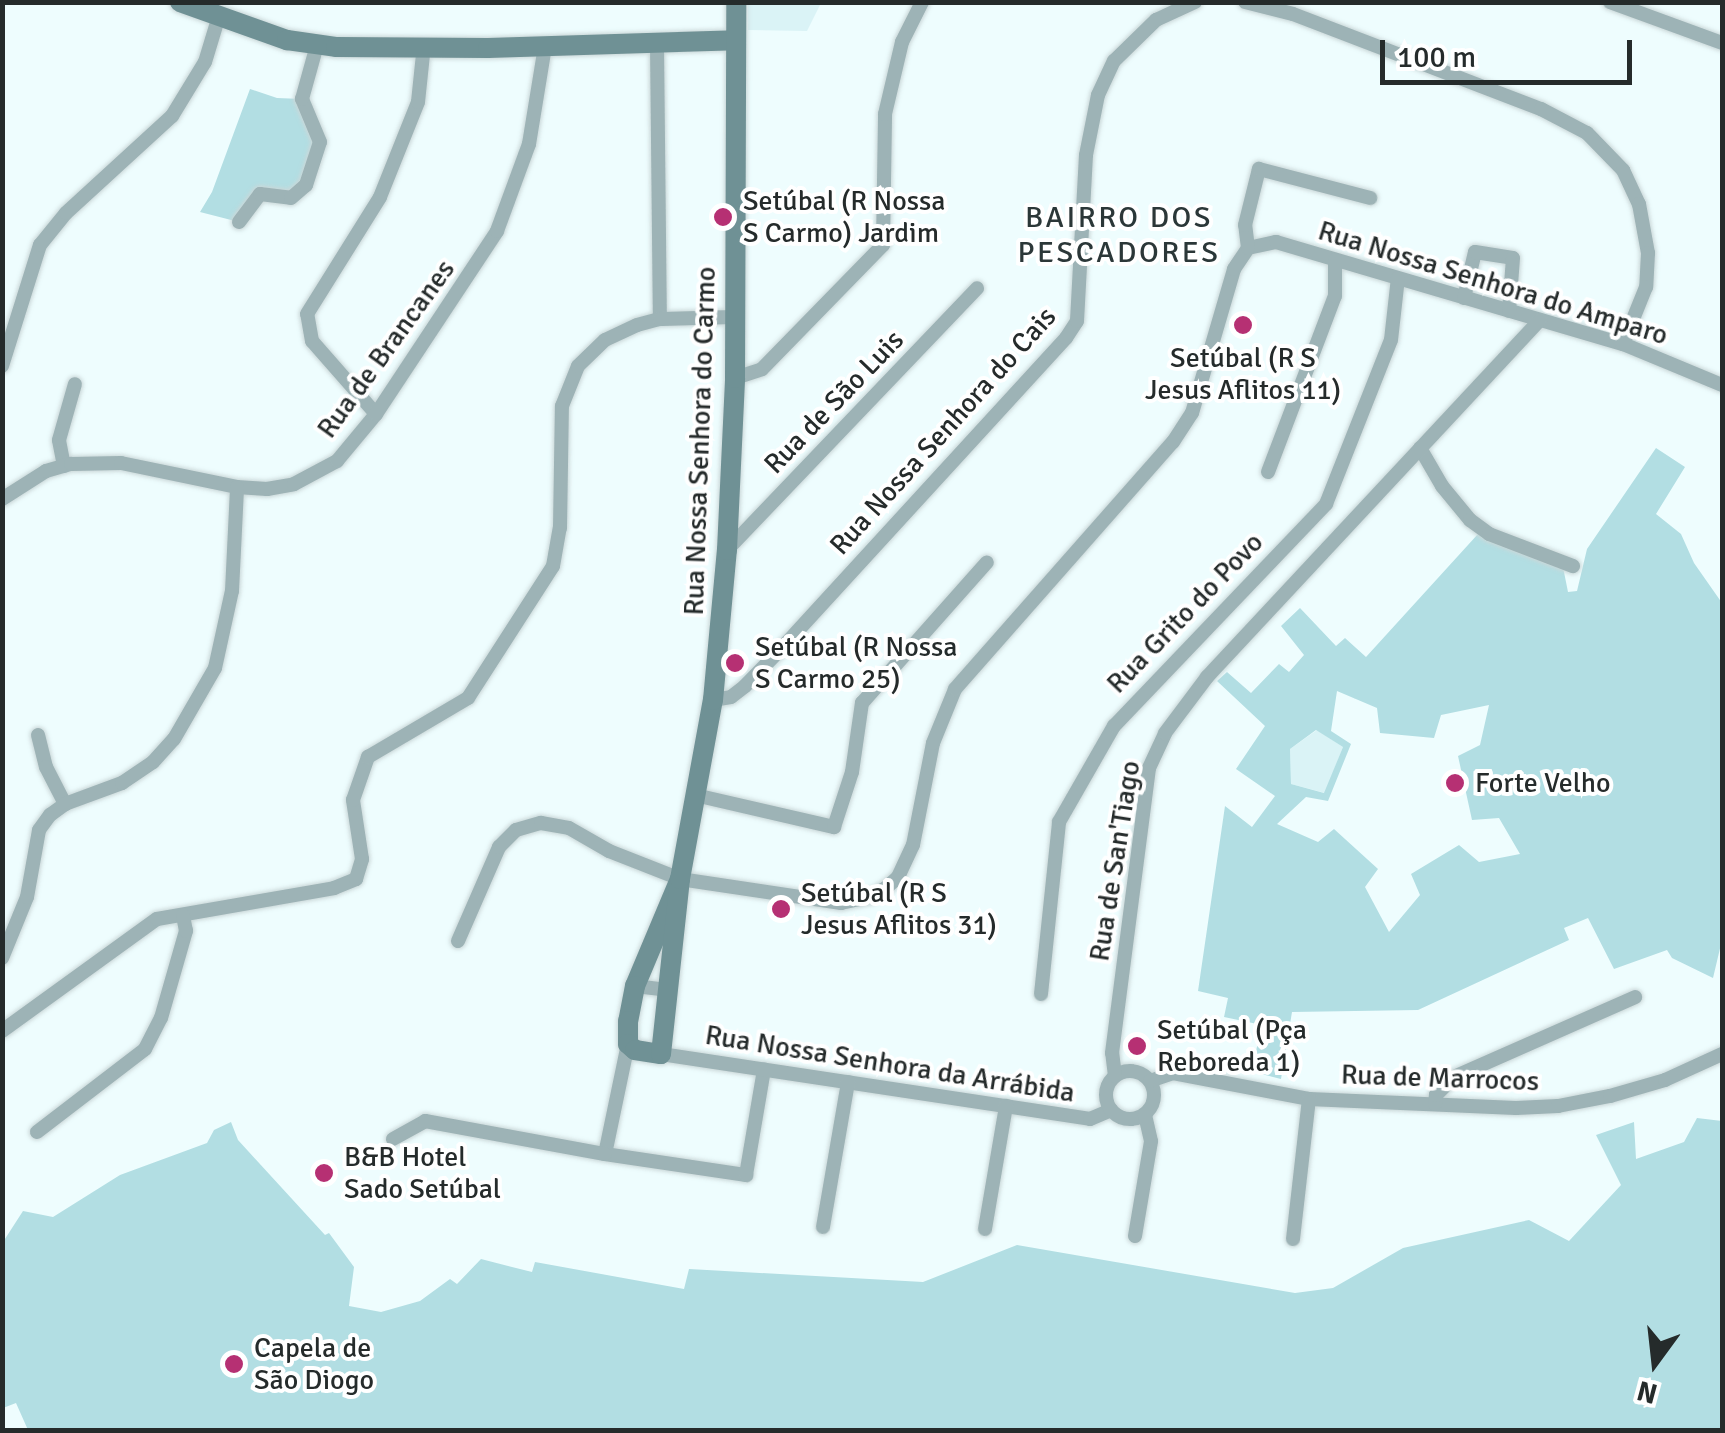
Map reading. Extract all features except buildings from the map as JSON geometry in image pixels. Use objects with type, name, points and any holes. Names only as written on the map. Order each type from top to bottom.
[{"type":"street","points":[[180,2],[317,45],[545,46],[736,40]]},
{"type":"street","name":"Rua Nossa Senhora do Carmo","points":[[680,880],[714,700],[727,550],[735,378],[736,2]]},
{"type":"street","points":[[735,378],[762,369],[880,251],[890,82],[902,42],[922,2]]},
{"type":"street","name":"Rua Nossa Senhora do Cais","points":[[714,700],[731,696],[745,686],[781,649],[1066,338],[1077,321],[1086,155],[1098,95],[1114,61],[1156,20],[1195,2]]},
{"type":"street","points":[[1245,2],[1293,14],[1491,89],[1587,133],[1623,170],[1639,204],[1648,253],[1646,287],[1623,344]]},
{"type":"street","points":[[1610,2],[1722,43]]},
{"type":"street","points":[[2,366],[40,245],[66,213],[172,116],[206,62],[219,16]]},
{"type":"street","points":[[657,44],[660,319]]},
{"type":"street","points":[[239,222],[260,194],[291,198],[306,185],[320,142],[302,99],[317,45]]},
{"type":"street","points":[[376,414],[312,341],[307,314],[380,197],[418,102],[424,45]]},
{"type":"street","name":"Rua de Brancanes","points":[[3,499],[34,478],[64,466],[122,463],[237,487],[267,489],[315,475],[337,461],[376,414],[497,230],[529,144],[545,46]]},
{"type":"street","points":[[458,941],[499,847],[516,830],[541,823],[569,828],[680,880],[841,903],[870,897],[898,877],[914,846],[939,722],[955,689],[1183,428],[1199,396],[1234,269],[1248,248],[1244,225],[1259,169],[1370,198]]},
{"type":"street","name":"Rua Nossa Senhora do Amparo","points":[[1248,248],[1268,241],[1398,278],[1623,344],[1722,385]]},
{"type":"street","points":[[1464,298],[1475,252],[1513,258],[1508,311]]},
{"type":"street","points":[[1268,472],[1335,296],[1335,260]]},
{"type":"street","name":"Rua Grito do Povo","points":[[1041,994],[1059,822],[1114,726],[1326,504],[1390,340],[1398,278]]},
{"type":"street","name":"Rua de São Luis","points":[[727,550],[977,288]]},
{"type":"street","points":[[8,1026],[144,926],[183,914],[334,888],[356,879],[362,859],[353,800],[368,758],[468,698],[553,566],[560,528],[560,424],[570,380],[605,340],[660,319],[735,317]]},
{"type":"street","name":"Rua de San'Tiago","points":[[1116,1076],[1112,1053],[1149,768],[1166,733],[1206,677],[1540,320]]},
{"type":"street","points":[[64,466],[59,440],[75,384]]},
{"type":"street","points":[[1420,448],[1442,486],[1470,520],[1489,534],[1573,566]]},
{"type":"street","points":[[2,958],[27,897],[39,830],[65,804],[122,783],[153,762],[197,704],[214,668],[226,626],[237,487]]},
{"type":"street","points":[[695,794],[834,827],[852,772],[862,703],[987,562]]},
{"type":"street","points":[[38,735],[46,767],[65,804]]},
{"type":"street","points":[[644,1050],[635,986],[680,880]]},
{"type":"street","points":[[605,1154],[626,1070],[644,1050],[667,998],[680,880]]},
{"type":"street","points":[[37,1132],[145,1049],[160,1018],[186,931],[183,914]]},
{"type":"street","points":[[635,986],[660,990],[667,998]]},
{"type":"street","points":[[1436,1104],[1444,1085],[1454,1077],[1634,998]]},
{"type":"street","name":"Rua Nossa Senhora da Arrábida","points":[[644,1050],[1090,1119],[1110,1110]]},
{"type":"street","name":"Rua de Marrocos","points":[[1150,1080],[1174,1073],[1310,1098],[1558,1106],[1664,1080],[1722,1054]]},
{"type":"street","points":[[393,1139],[425,1122],[746,1175],[764,1070]]},
{"type":"street","points":[[1137,1072],[1150,1080],[1155,1099],[1145,1115],[1127,1120],[1110,1110],[1106,1092],[1116,1076],[1137,1072]]},
{"type":"street","points":[[823,1228],[848,1082]]},
{"type":"street","points":[[1293,1238],[1310,1098]]},
{"type":"street","points":[[984,1229],[1006,1106]]},
{"type":"street","points":[[1135,1236],[1151,1140],[1145,1115]]},
{"type":"shaded area","points":[[748,2],[821,3],[807,31],[748,30]]},
{"type":"shaded area","points":[[250,89],[277,98],[302,99],[319,135],[303,190],[270,193],[239,222],[200,212],[212,192]]},
{"type":"shaded area","points":[[1656,448],[1685,467],[1656,514],[1681,534],[1694,563],[1722,603],[1722,940],[1713,978],[1672,958],[1667,950],[1614,969],[1588,918],[1564,928],[1569,940],[1418,1010],[1292,1012],[1281,1079],[1258,1073],[1259,1066],[1253,1064],[1262,1025],[1224,1017],[1228,998],[1198,991],[1225,806],[1252,827],[1275,796],[1236,769],[1265,726],[1217,681],[1227,672],[1251,693],[1279,664],[1289,672],[1304,655],[1281,626],[1300,608],[1336,646],[1345,638],[1366,657],[1478,534],[1563,567],[1568,592],[1577,591],[1587,549]],"holes":[[[1337,691],[1377,708],[1380,733],[1434,738],[1441,715],[1489,705],[1480,745],[1458,756],[1472,820],[1499,818],[1520,854],[1479,862],[1459,845],[1411,874],[1420,895],[1389,932],[1365,887],[1378,869],[1334,829],[1318,842],[1277,824],[1306,797],[1328,801],[1351,744],[1331,731]],[[1316,730],[1343,747],[1324,793],[1291,784],[1290,749]]]},
{"type":"shaded area","points":[[1317,730],[1343,747],[1325,793],[1291,784],[1290,749]]},
{"type":"shaded area","points":[[1697,1118],[1722,1121],[1722,1430],[28,1430],[16,1403],[3,1408],[3,1242],[23,1211],[53,1217],[120,1175],[207,1143],[214,1130],[231,1122],[238,1140],[325,1235],[329,1233],[354,1267],[349,1306],[381,1312],[420,1301],[450,1279],[457,1284],[481,1259],[532,1272],[535,1262],[684,1289],[689,1269],[923,1282],[1017,1245],[1295,1293],[1333,1288],[1403,1248],[1529,1220],[1569,1241],[1621,1185],[1596,1135],[1634,1122],[1636,1159],[1684,1142]]},
{"type":"place","name":"Setúbal (R Nossa S Carmo) Jardim","points":[[723,217]]},
{"type":"place","name":"Setúbal (R S Jesus Aflitos 11)","points":[[1243,325]]},
{"type":"place","name":"Setúbal (R Nossa S Carmo 25)","points":[[735,663]]},
{"type":"place","name":"Forte Velho","points":[[1455,783]]},
{"type":"place","name":"Setúbal (R S Jesus Aflitos 31)","points":[[781,909]]},
{"type":"place","name":"Setúbal (Pça Reboreda 1)","points":[[1137,1046]]},
{"type":"place","name":"B&B Hotel Sado Setúbal","points":[[324,1173]]},
{"type":"place","name":"Capela de São Diogo","points":[[234,1364]]},
{"type":"district","name":"BAIRRO DOS PESCADORES","points":[[1119,235]]}]
